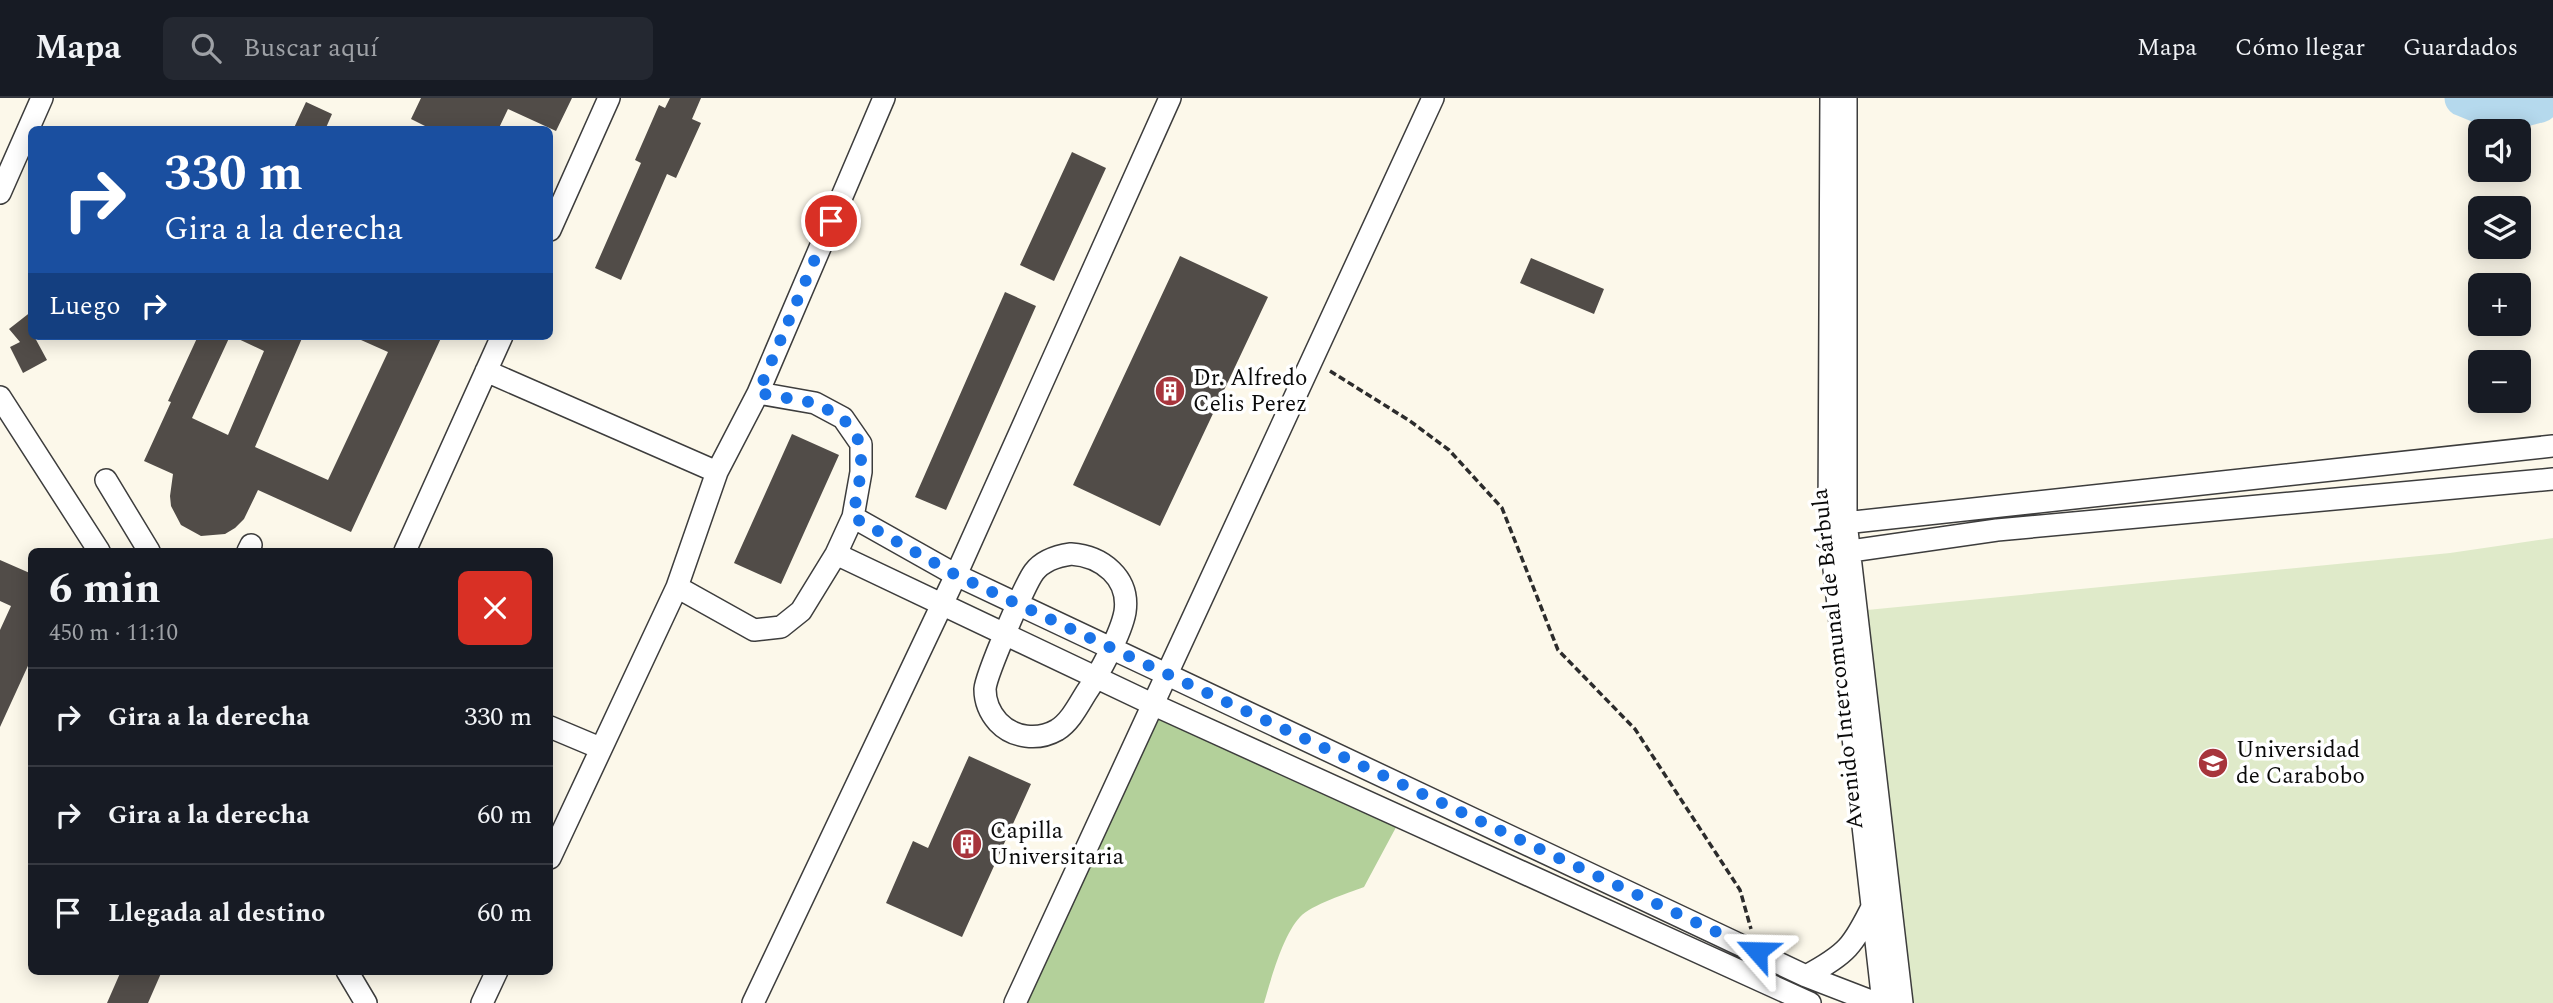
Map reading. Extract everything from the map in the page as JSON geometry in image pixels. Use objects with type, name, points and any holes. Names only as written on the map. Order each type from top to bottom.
[{"type":"street","points":[[30,126],[42,98]]},
{"type":"street","points":[[553,223],[609,98]]},
{"type":"street","points":[[553,851],[677,587],[717,472],[758,393],[884,98]]},
{"type":"street","points":[[753,1003],[956,575],[1170,98]]},
{"type":"street","points":[[1015,1003],[1433,98]]},
{"type":"street","name":"Avenido Intercomunal de Bárbula","points":[[1831,98],[1838,523],[1883,1003]]},
{"type":"street","name":"Avenido Intercomunal de Bárbula","points":[[1838,523],[1846,98]]},
{"type":"street","points":[[0,193],[28,130]]},
{"type":"street","points":[[406,548],[500,340]]},
{"type":"street","points":[[486,371],[717,472]]},
{"type":"street","points":[[677,587],[754,630],[781,627],[801,611],[835,554],[853,517],[861,472],[861,444],[843,418],[815,403],[758,393]]},
{"type":"street","points":[[0,397],[97,548]]},
{"type":"street","points":[[1838,523],[2553,446]]},
{"type":"street","points":[[1841,553],[1997,530],[2553,479]]},
{"type":"street","points":[[106,480],[147,548]]},
{"type":"street","points":[[853,517],[956,575],[1166,675],[1806,976],[1876,1003]]},
{"type":"street","name":"Avenido Intercomunal de Bárbula","points":[[1841,553],[1902,1003]]},
{"type":"street","points":[[835,554],[1152,704],[1792,998],[1810,1003]]},
{"type":"street","points":[[1071,554],[1092,557],[1111,570],[1123,590],[1125,614],[1097,677],[1068,721],[1058,729],[1035,737],[1011,732],[994,718],[986,698],[987,676],[1006,634],[1033,573],[1050,559],[1071,554]]},
{"type":"street","points":[[553,728],[600,748]]},
{"type":"street","points":[[1806,976],[1838,959],[1860,931],[1874,905]]},
{"type":"street","points":[[349,975],[366,1003]]},
{"type":"street","points":[[482,1003],[495,975]]},
{"type":"path","points":[[1312,360],[1410,421],[1449,450],[1502,508],[1558,650],[1635,729],[1697,821],[1740,890],[1757,951]]},
{"type":"green space","points":[[2553,538],[2553,1003],[1912,1003],[1898,876],[1871,707],[1867,610],[2450,553]]},
{"type":"green space","points":[[1152,704],[1401,818],[1364,887],[1312,908],[1294,925],[1278,958],[1264,1003],[1023,1003]]},
{"type":"building","points":[[421,98],[572,98],[556,131],[553,126],[545,126],[508,109],[500,126],[425,126],[411,119]]},
{"type":"building","points":[[670,98],[701,98],[692,119],[701,123],[676,178],[667,174],[621,280],[595,268],[641,163],[635,160],[659,105],[665,108]]},
{"type":"building","points":[[306,102],[332,114],[327,126],[295,126]]},
{"type":"building","points":[[1072,152],[1106,168],[1054,281],[1020,265]]},
{"type":"building","name":"Dr. Alfredo Celis Perez","points":[[1180,256],[1268,297],[1160,526],[1073,485]]},
{"type":"building","points":[[1531,258],[1604,289],[1594,314],[1520,283]]},
{"type":"building","points":[[1005,292],[1036,306],[946,510],[915,497]]},
{"type":"building","points":[[28,314],[28,340],[36,340],[47,360],[23,373],[10,347],[20,342],[9,329]]},
{"type":"building","points":[[196,340],[228,340],[192,418],[228,435],[264,351],[241,340],[301,340],[255,447],[328,480],[388,352],[361,340],[440,340],[351,532],[258,490],[244,519],[225,534],[201,536],[181,525],[171,506],[173,474],[144,461],[171,402],[168,401]]},
{"type":"building","points":[[792,434],[839,455],[781,584],[734,563]]},
{"type":"building","points":[[0,560],[28,572],[28,666],[0,727],[0,630],[11,606],[0,601]]},
{"type":"building","name":"Capilla Universitaria","points":[[969,756],[1031,784],[962,937],[886,903],[913,841],[928,848]]},
{"type":"building","points":[[119,975],[160,975],[148,1003],[107,1003]]},
{"type":"waterway","points":[[2463,98],[2502,114],[2540,104],[2544,98]]},
{"type":"place","name":"Dr. Alfredo Celis Perez","points":[[1170,391]]},
{"type":"place","name":"Universidad de Carabobo","points":[[2213,763]]},
{"type":"place","name":"Capilla Universitaria","points":[[967,844]]},
{"type":"route","points":[[831,221],[758,393],[815,403],[843,418],[861,444],[861,472],[853,517],[956,575],[1757,951]]}]
